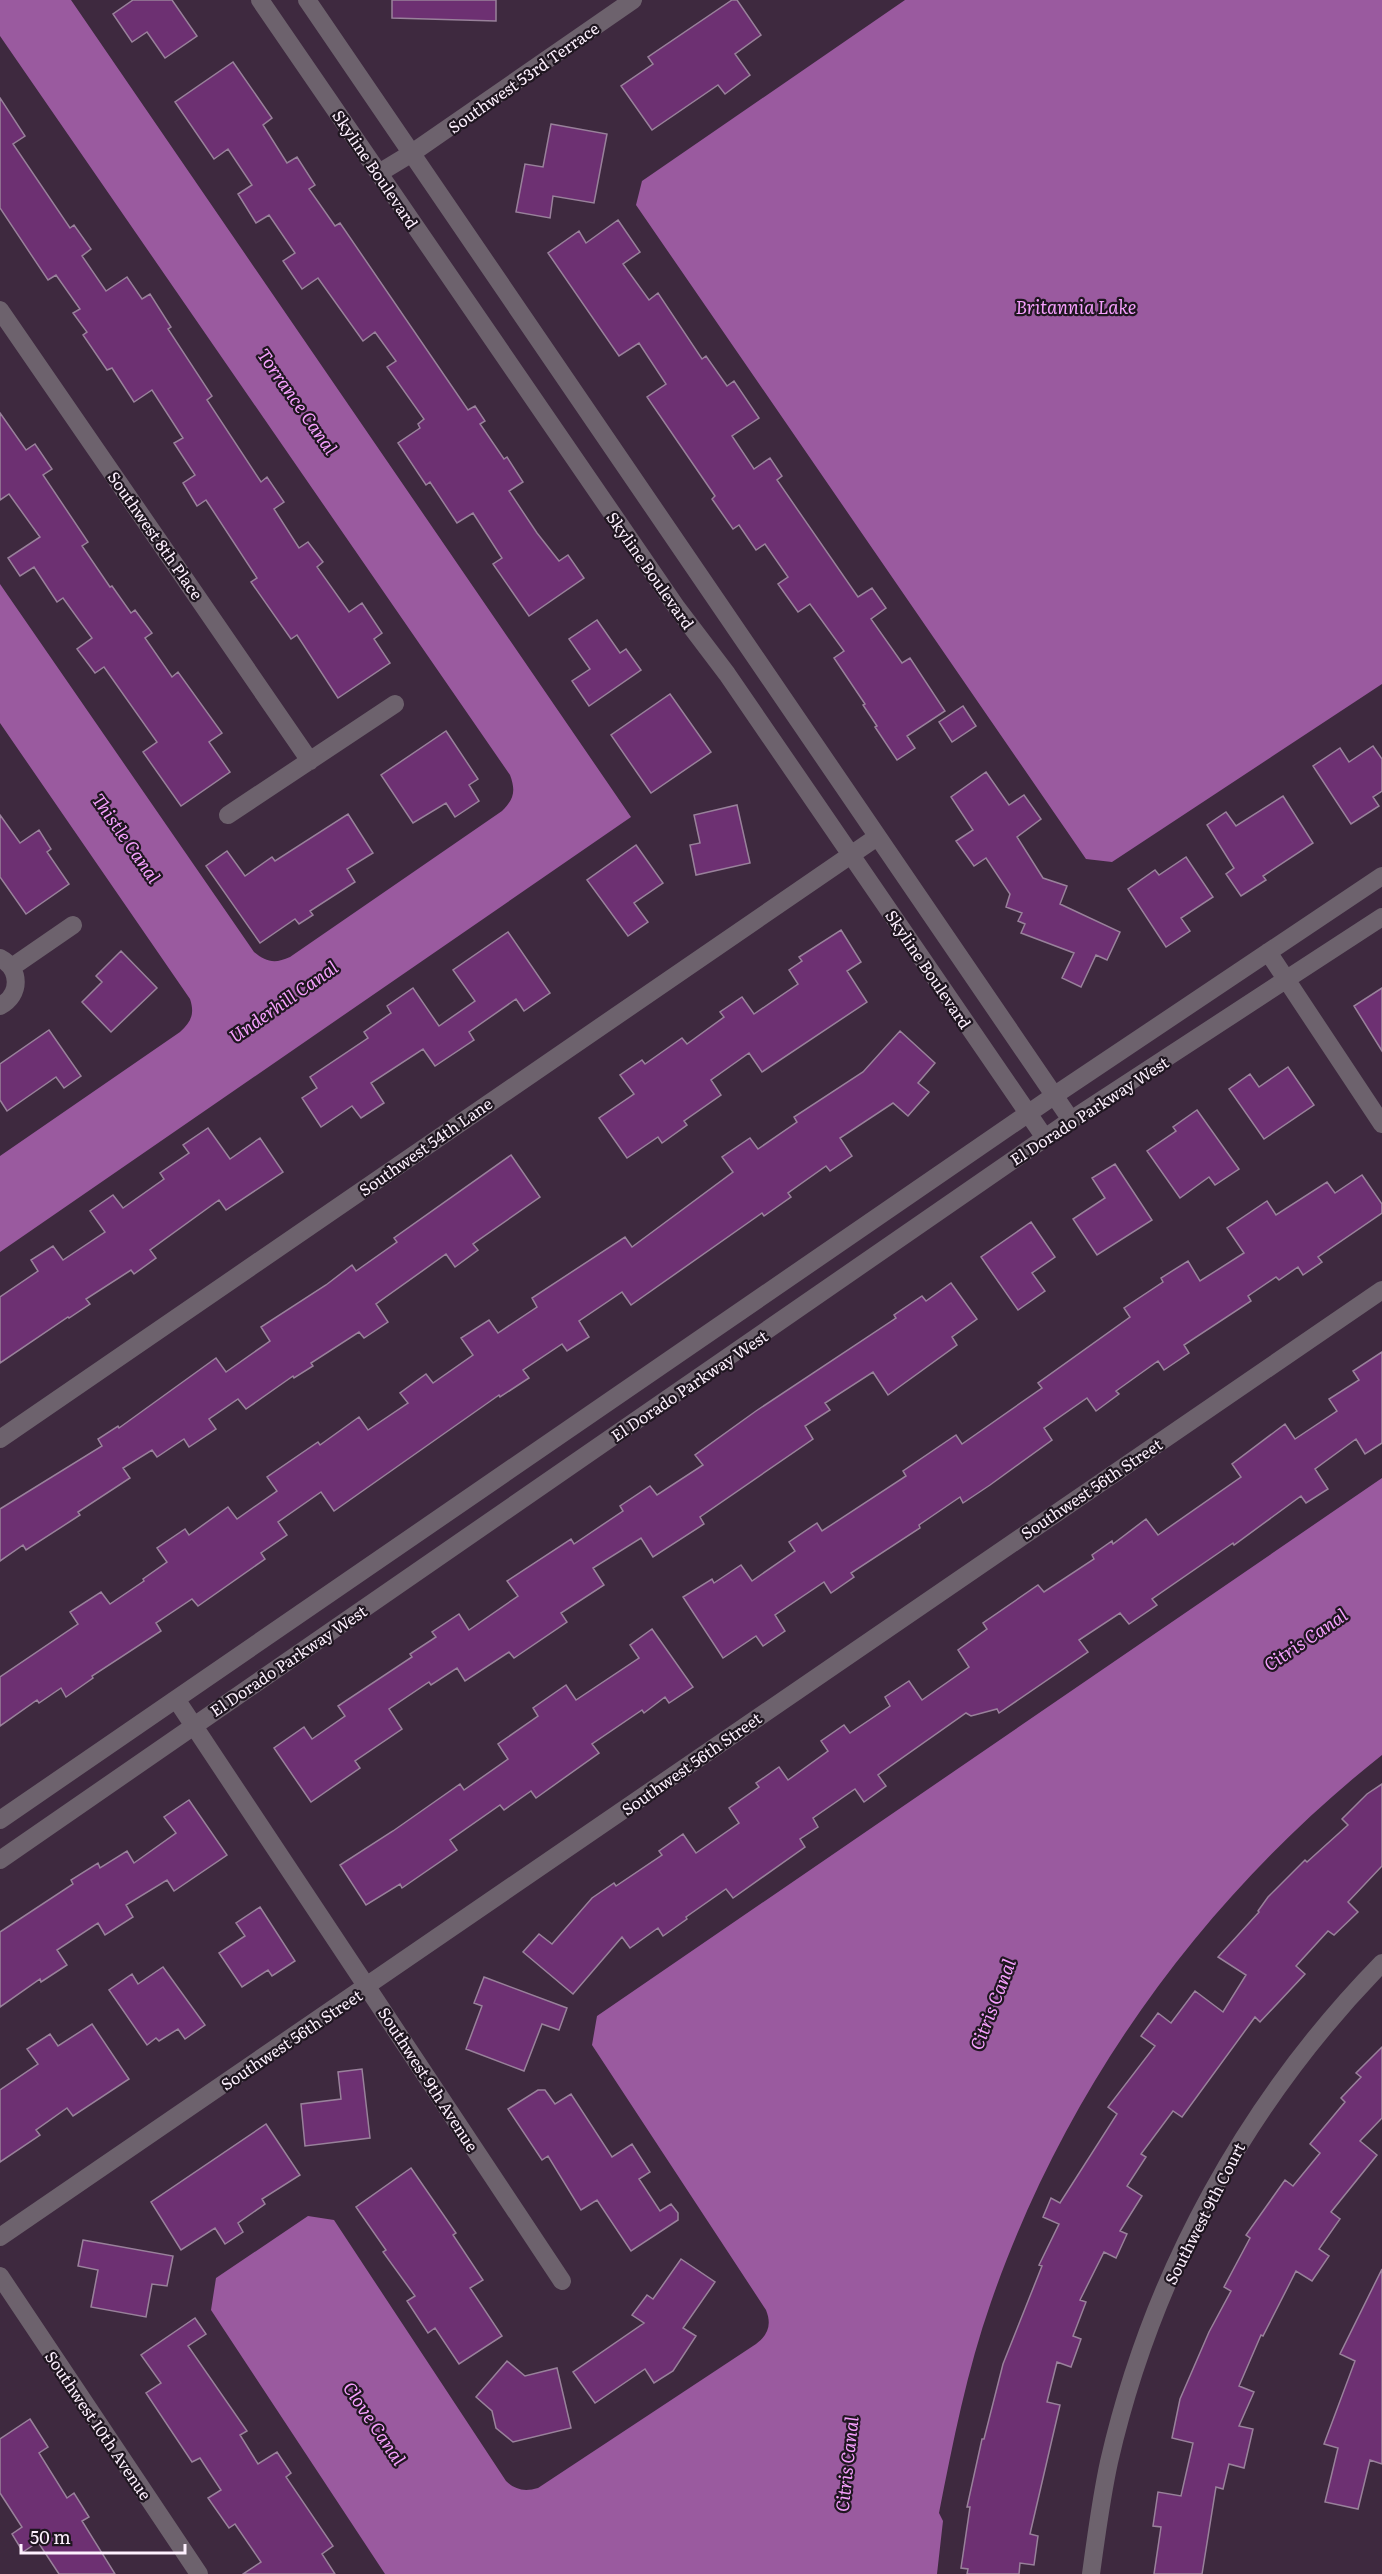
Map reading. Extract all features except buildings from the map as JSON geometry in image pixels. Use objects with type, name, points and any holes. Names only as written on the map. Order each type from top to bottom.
[{"type":"street","name":"Skyline Boulevard","points":[[260,0],[677,608],[727,674],[1044,1138]]},
{"type":"street","name":"Skyline Boulevard","points":[[307,0],[1071,1120]]},
{"type":"street","name":"Southwest 53rd Terrace","points":[[379,173],[412,153],[633,0]]},
{"type":"street","name":"Southwest 8th Place","points":[[0,310],[310,761]]},
{"type":"street","points":[[228,815],[395,704]]},
{"type":"street","name":"Southwest 54th Lane","points":[[0,1439],[877,837]]},
{"type":"street","name":"El Dorado Parkway West","points":[[0,1820],[1055,1095],[1382,876]]},
{"type":"street","name":"El Dorado Parkway West","points":[[0,1860],[193,1724],[824,1293],[1044,1138],[1382,917]]},
{"type":"street","points":[[0,1006],[9,1000],[17,984],[6,962],[73,925]]},
{"type":"street","points":[[1268,952],[1382,1124]]},
{"type":"street","name":"Southwest 56th Street","points":[[0,2237],[1382,1290]]},
{"type":"street","name":"Southwest 9th Avenue","points":[[176,1699],[562,2281]]},
{"type":"street","name":"Southwest 9th Court","points":[[1091,2574],[1109,2463],[1127,2395],[1163,2291],[1188,2237],[1238,2145],[1298,2058],[1353,1993],[1382,1963]]},
{"type":"street","name":"Southwest 10th Avenue","points":[[0,2276],[198,2574]]},
{"type":"water","points":[[0,0],[71,0],[631,817],[0,1252],[0,1156],[180,1032],[187,1025],[192,1009],[190,999],[0,723],[0,584],[254,952],[267,960],[280,961],[290,957],[502,811],[511,799],[513,786],[510,775],[0,36]]},
{"type":"water","name":"Britannia Lake","points":[[905,0],[1382,0],[1382,684],[1112,862],[1086,859],[636,205],[642,181]]},
{"type":"water","points":[[1382,1478],[1382,1755],[1317,1810],[1256,1870],[1200,1933],[1148,2000],[1101,2071],[1059,2145],[1022,2222],[991,2302],[975,2354],[955,2433],[939,2513],[943,2521],[937,2574],[385,2574],[211,2310],[216,2278],[308,2216],[334,2220],[506,2481],[525,2490],[538,2488],[756,2344],[768,2329],[769,2320],[766,2310],[592,2045],[597,2016]]},
{"type":"water label","name":"Torrance Canal","points":[[298,401]]},
{"type":"water label","name":"Thistle Canal","points":[[127,838]]},
{"type":"water label","name":"Underhill Canal","points":[[283,1001]]},
{"type":"water label","name":"Citris Canal","points":[[1305,1639]]},
{"type":"water label","name":"Citris Canal","points":[[992,2004]]},
{"type":"water label","name":"Clove Canal","points":[[375,2423]]},
{"type":"water label","name":"Citris Canal","points":[[846,2464]]}]
